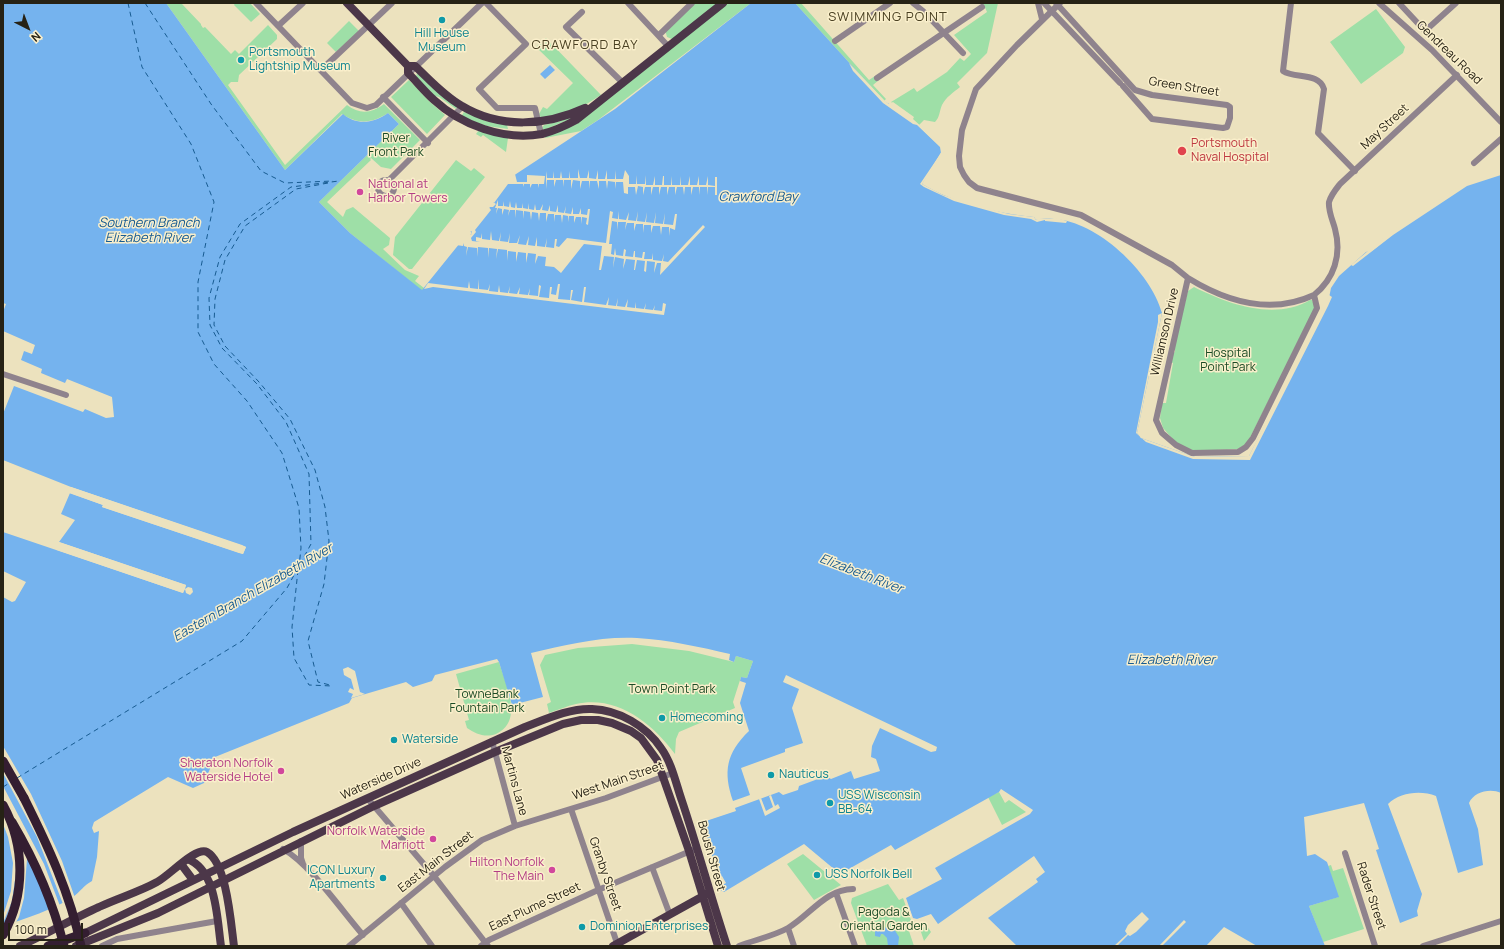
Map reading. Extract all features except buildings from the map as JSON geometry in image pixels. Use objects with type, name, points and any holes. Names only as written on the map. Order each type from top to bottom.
[{"type":"highway","points":[[3,761],[24,798],[58,869],[69,900],[81,946]]},
{"type":"highway","points":[[4,806],[41,876],[64,946]]},
{"type":"highway","points":[[3,935],[14,909],[19,881],[19,849],[12,822]]},
{"type":"highway","points":[[48,946],[85,933]]},
{"type":"main road","points":[[347,3],[411,69],[434,101],[456,116],[477,127],[511,135],[541,134],[560,128],[576,120],[723,3]]},
{"type":"main road","points":[[411,69],[462,107],[494,119],[512,123],[540,123],[567,117],[598,101]]},
{"type":"main road","name":"Waterside Drive","points":[[59,946],[218,867],[525,727],[563,714],[584,709],[599,710],[620,716],[644,729],[662,749],[673,773]]},
{"type":"main road","name":"Waterside Drive","points":[[76,946],[158,913],[283,849],[374,806],[562,724],[581,720],[604,721],[623,727],[641,738],[651,750],[664,776]]},
{"type":"main road","points":[[470,764],[472,751]]},
{"type":"main road","name":"Boush Street","points":[[673,773],[698,849],[705,895],[718,946]]},
{"type":"main road","name":"Boush Street","points":[[664,776],[705,895],[727,946]]},
{"type":"main road","points":[[185,865],[195,852],[203,850],[211,855],[223,879],[234,945]]},
{"type":"main road","points":[[20,946],[102,905],[150,886],[185,865],[196,863],[205,874],[211,886],[221,946]]},
{"type":"main road","points":[[185,865],[193,880]]},
{"type":"main road","points":[[616,946],[705,895]]},
{"type":"main road","points":[[217,921],[224,922],[234,945]]},
{"type":"street","points":[[256,3],[357,105],[367,108],[372,107],[383,97],[482,3]]},
{"type":"street","points":[[278,26],[303,3]]},
{"type":"street","points":[[321,70],[392,3]]},
{"type":"street","points":[[486,3],[526,44],[479,89],[497,108],[535,108],[540,123],[541,134]]},
{"type":"street","points":[[628,3],[668,46]]},
{"type":"street","points":[[659,35],[685,6],[692,3]]},
{"type":"street","points":[[835,41],[890,3]]},
{"type":"street","points":[[913,3],[963,53]]},
{"type":"street","points":[[1038,3],[1042,19]]},
{"type":"street","name":"Green Street","points":[[1044,3],[1152,118],[1223,128],[1227,127],[1230,118],[1230,107],[1227,105],[1152,95],[1135,90],[1058,4]]},
{"type":"street","points":[[1291,3],[1283,71],[1289,75],[1318,79],[1322,84],[1324,89],[1318,133],[1355,171]]},
{"type":"street","name":"Gendreau Road","points":[[1379,3],[1432,50],[1501,122]]},
{"type":"street","points":[[1399,3],[1425,31],[1456,3]]},
{"type":"street","name":"Williamson Drive","points":[[1058,4],[984,78],[976,89],[960,140],[960,163],[964,175],[969,182],[983,190],[1081,215],[1172,265],[1188,278],[1156,420],[1162,433],[1171,441],[1192,453],[1238,452],[1246,447],[1253,438],[1317,308],[1314,295]]},
{"type":"street","points":[[877,78],[982,7]]},
{"type":"street","points":[[582,12],[566,27],[622,82]]},
{"type":"street","name":"May Street","points":[[1314,295],[1329,280],[1337,259],[1337,243],[1329,204],[1331,197],[1340,184],[1457,76]]},
{"type":"street","points":[[383,97],[428,143]]},
{"type":"street","points":[[389,180],[456,116],[462,107]]},
{"type":"street","points":[[1474,163],[1501,139]]},
{"type":"street","points":[[1188,278],[1235,301],[1250,304],[1276,306],[1292,303],[1314,295]]},
{"type":"street","points":[[3,374],[66,395]]},
{"type":"street","name":"Martins Lane","points":[[492,742],[515,826]]},
{"type":"street","name":"West Main Street","points":[[571,809],[673,773]]},
{"type":"street","points":[[368,799],[434,876],[485,945]]},
{"type":"street","name":"East Main Street","points":[[349,946],[434,876],[482,840],[515,826],[571,809]]},
{"type":"street","name":"Granby Street","points":[[571,809],[616,946]]},
{"type":"street","points":[[301,841],[301,858],[305,867]]},
{"type":"street","points":[[283,849],[305,867],[363,935]]},
{"type":"street","name":"East Plume Street","points":[[485,945],[598,890],[689,851],[698,849]]},
{"type":"street","name":"Rader Street","points":[[1345,853],[1375,946]]},
{"type":"street","points":[[652,867],[670,915]]},
{"type":"street","points":[[739,946],[788,928],[821,902],[836,893],[853,889]]},
{"type":"street","points":[[836,893],[855,946]]},
{"type":"street","points":[[401,903],[432,946]]},
{"type":"street","points":[[102,946],[117,939],[217,921]]},
{"type":"street","points":[[1423,946],[1501,921]]},
{"type":"street","points":[[788,928],[794,946]]},
{"type":"green space","name":"River Front Park","points":[[166,3],[183,3],[182,4],[203,28],[205,27],[231,54],[235,50],[239,54],[268,25],[277,35],[277,39],[239,75],[238,82],[231,82],[228,85],[285,165],[347,105],[357,110],[366,112],[384,104],[420,140],[391,169],[381,167],[371,158],[371,160],[327,202],[343,217],[346,210],[353,207],[390,238],[389,245],[383,249],[405,270],[419,276],[415,281],[424,288],[422,291],[350,233],[319,202],[399,124],[388,113],[371,121],[354,120],[342,114],[285,170]]},
{"type":"green space","points":[[235,3],[250,3],[260,14],[251,22],[234,5]]},
{"type":"green space","points":[[695,3],[751,3],[598,120],[581,131],[545,138],[546,136],[570,125],[672,39],[667,37],[665,29]]},
{"type":"green space","points":[[795,3],[801,3],[869,80],[875,76],[879,80],[873,85],[886,99],[884,101]]},
{"type":"green space","points":[[983,3],[998,3],[987,53],[957,83],[960,87],[944,102],[935,122],[924,120],[918,126],[891,102],[914,88],[917,92],[947,72],[960,58],[964,61],[971,54],[954,35],[987,12]]},
{"type":"green space","points":[[1376,9],[1405,47],[1403,53],[1361,84],[1330,42]]},
{"type":"green space","points":[[349,21],[359,31],[336,52],[327,43]]},
{"type":"green space","points":[[546,38],[601,95],[577,110],[541,118],[539,114],[543,107],[547,109],[573,83],[536,47]]},
{"type":"green space","points":[[417,73],[457,107],[456,109],[439,97],[435,96],[416,77]]},
{"type":"green space","points":[[409,80],[445,115],[427,134],[391,97]]},
{"type":"green space","points":[[464,112],[486,121],[507,125],[508,129],[487,126],[464,118],[462,115]]},
{"type":"green space","points":[[579,113],[580,115],[544,130],[542,128],[544,125],[561,121]]},
{"type":"green space","points":[[479,130],[508,138],[506,152],[483,135],[481,137],[476,134]]},
{"type":"green space","points":[[456,160],[471,171],[474,168],[485,177],[412,269],[409,269],[393,255],[395,237]]},
{"type":"green space","name":"Hospital Point Park","points":[[1194,287],[1221,299],[1251,308],[1266,310],[1281,309],[1296,306],[1310,300],[1312,300],[1315,307],[1250,438],[1245,445],[1238,449],[1194,451],[1177,444],[1163,428],[1160,418],[1162,403],[1166,403],[1173,363],[1170,362],[1173,353],[1175,352],[1175,341],[1188,291]]},
{"type":"green space","name":"Town Point Park","points":[[632,644],[689,651],[734,662],[736,656],[753,661],[747,678],[741,677],[733,702],[735,708],[679,732],[676,739],[675,754],[656,732],[644,722],[619,708],[591,702],[576,704],[549,713],[547,704],[551,702],[540,665],[545,655],[578,648]]},
{"type":"green space","name":"TowneBank Fountain Park","points":[[499,662],[511,701],[510,720],[505,728],[496,734],[488,736],[481,735],[467,728],[465,721],[469,720],[456,674]]},
{"type":"green space","points":[[999,792],[1005,803],[1009,800],[1026,812],[1002,825],[988,797]]},
{"type":"green space","points":[[803,854],[841,885],[814,900],[787,864]]},
{"type":"green space","points":[[1331,865],[1333,871],[1343,868],[1364,929],[1323,942],[1309,906],[1338,897],[1328,866]]},
{"type":"green space","name":"Pagoda & Oriental Garden","points":[[888,884],[899,900],[903,898],[911,920],[908,928],[914,946],[867,946],[851,903],[852,898]]},
{"type":"green space","points":[[927,926],[931,932],[924,941],[920,929]]},
{"type":"water","name":"Elizabeth River","points":[[3,3],[166,3],[285,170],[343,114],[348,118],[360,122],[366,122],[377,119],[388,113],[399,124],[319,202],[350,233],[422,290],[464,238],[466,239],[472,233],[470,231],[490,207],[493,207],[496,204],[493,202],[513,176],[615,109],[751,3],[795,3],[884,101],[905,113],[943,149],[922,184],[948,197],[991,210],[1034,217],[1036,220],[1049,218],[1071,222],[1104,239],[1120,251],[1134,266],[1147,281],[1156,297],[1162,313],[1137,433],[1141,438],[1195,457],[1249,456],[1328,303],[1331,288],[1339,276],[1366,252],[1373,250],[1398,229],[1463,186],[1501,174],[1501,793],[1492,791],[1483,792],[1471,799],[1469,803],[1478,829],[1483,865],[1458,873],[1436,796],[1424,793],[1411,793],[1398,797],[1388,804],[1422,894],[1417,911],[1418,916],[1400,923],[1376,850],[1379,849],[1364,803],[1304,817],[1307,856],[1315,854],[1327,862],[1339,897],[1309,906],[1325,946],[1257,946],[1224,927],[1206,946],[1017,946],[988,918],[1038,882],[1036,879],[1045,872],[1034,856],[938,924],[931,914],[917,919],[913,918],[906,898],[942,879],[935,868],[1030,814],[1033,810],[1001,789],[999,792],[895,850],[891,845],[840,874],[804,844],[724,892],[717,888],[726,883],[722,876],[718,878],[703,822],[736,811],[735,808],[779,792],[783,795],[798,790],[799,786],[826,776],[831,779],[851,771],[854,779],[880,771],[876,759],[871,757],[872,746],[880,728],[931,752],[936,751],[937,747],[786,675],[783,682],[799,689],[792,708],[803,743],[785,749],[785,752],[741,768],[750,795],[733,801],[728,781],[729,763],[735,747],[749,731],[740,703],[746,683],[740,681],[741,677],[747,678],[753,661],[736,656],[734,662],[729,660],[730,654],[661,640],[610,638],[531,653],[543,697],[512,705],[497,659],[435,675],[432,681],[413,687],[406,682],[352,698],[349,703],[215,757],[204,783],[193,788],[168,777],[94,822],[92,828],[94,833],[99,831],[97,857],[92,881],[73,897],[57,906],[3,926],[3,597],[12,602],[15,601],[26,582],[3,571],[3,532],[183,593],[186,585],[59,542],[75,520],[61,514],[70,493],[103,505],[102,507],[239,553],[243,554],[246,547],[71,487],[3,460],[3,414],[14,386],[83,412],[85,409],[106,418],[114,417],[112,397],[67,379],[65,383],[41,373],[42,369],[21,360],[24,351],[32,354],[35,345],[3,331],[3,312],[6,304],[3,303]]},
{"type":"water","points":[[550,65],[555,70],[545,79],[540,74]]},
{"type":"water","points":[[876,924],[881,924],[880,928],[883,931],[886,927],[889,930],[894,929],[899,937],[898,946],[888,946],[887,938],[883,934],[881,934],[880,937],[875,936]]},
{"type":"pier","points":[[849,63],[885,101],[889,104],[893,102],[914,117],[913,119],[945,148],[945,151],[922,184],[943,195],[978,206],[1009,214],[1034,217],[1036,220],[1039,218],[1060,219],[1067,221],[1066,223],[1045,220],[1037,222],[1031,219],[1004,215],[954,201],[924,187],[920,184],[941,153],[940,147],[917,125],[913,124],[883,103],[853,71]]},
{"type":"pier","points":[[578,169],[580,178],[587,178],[589,170],[589,178],[596,179],[598,170],[598,179],[605,179],[607,170],[607,179],[615,179],[616,170],[616,179],[623,179],[625,170],[629,176],[629,184],[636,184],[636,175],[637,184],[645,184],[646,175],[646,185],[653,185],[655,176],[655,185],[662,185],[664,176],[664,185],[671,185],[672,176],[672,185],[680,185],[681,176],[681,185],[688,185],[690,176],[690,185],[697,185],[699,176],[699,185],[706,185],[708,176],[708,185],[715,186],[715,177],[717,177],[717,195],[715,195],[715,187],[708,187],[708,195],[707,187],[700,187],[699,195],[699,187],[693,187],[691,195],[691,187],[685,187],[684,195],[683,187],[677,187],[675,195],[675,187],[669,187],[667,195],[667,187],[661,187],[659,195],[659,187],[653,187],[651,195],[651,187],[645,187],[643,195],[643,187],[638,186],[636,195],[635,187],[628,187],[628,194],[624,193],[623,182],[616,182],[615,189],[615,182],[608,181],[607,189],[606,181],[599,181],[599,189],[597,181],[590,181],[589,189],[589,181],[582,181],[580,189],[580,181],[573,180],[571,189],[571,180],[564,180],[564,187],[563,180],[556,180],[554,187],[554,180],[547,180],[546,189],[546,171],[547,178],[553,178],[554,171],[554,178],[560,178],[561,171],[562,178],[569,178],[569,171],[570,178],[578,178]]},
{"type":"pier","points":[[1501,172],[1501,175],[1467,186],[1393,235],[1353,266],[1351,265],[1397,227],[1462,184]]},
{"type":"pier","points":[[515,174],[517,182],[527,182],[527,175],[545,176],[544,184],[539,184],[538,188],[538,184],[532,184],[530,188],[530,184],[524,184],[523,187],[523,184],[508,184],[494,203],[492,201],[509,178]]},
{"type":"pier","points":[[498,200],[498,206],[503,206],[503,201],[504,206],[509,207],[510,201],[511,207],[515,208],[516,202],[517,208],[522,208],[523,203],[523,208],[528,209],[529,203],[529,209],[534,210],[535,204],[536,210],[540,210],[543,204],[542,210],[548,211],[550,205],[550,211],[556,212],[558,205],[558,212],[564,213],[566,206],[565,213],[571,214],[573,207],[573,214],[579,214],[581,208],[581,214],[587,215],[588,209],[590,209],[588,225],[586,224],[587,218],[582,217],[581,224],[581,217],[576,217],[574,223],[574,216],[569,216],[568,222],[568,216],[563,215],[562,223],[561,215],[555,215],[554,222],[554,214],[548,214],[546,222],[546,213],[540,213],[539,221],[538,213],[532,212],[531,220],[530,212],[524,211],[523,219],[523,211],[516,210],[516,218],[515,210],[510,210],[508,216],[509,210],[504,209],[502,215],[502,209],[498,208],[496,214],[497,208],[495,208]]},
{"type":"pier","points":[[488,206],[491,210],[475,230],[476,232],[471,238],[472,241],[480,242],[476,241],[476,237],[481,238],[482,233],[482,239],[490,240],[491,231],[492,240],[499,241],[501,232],[500,241],[508,242],[510,233],[509,243],[517,243],[520,235],[518,244],[526,245],[529,236],[528,245],[535,246],[537,237],[537,246],[545,247],[547,238],[546,247],[554,248],[555,239],[557,239],[556,246],[559,247],[567,238],[606,243],[610,211],[613,212],[612,218],[618,219],[619,211],[619,219],[626,220],[629,212],[628,220],[636,221],[638,211],[637,221],[645,222],[647,212],[646,222],[654,223],[656,212],[655,223],[663,224],[665,213],[664,224],[673,225],[675,214],[677,214],[675,230],[670,228],[669,236],[669,227],[662,227],[661,235],[660,226],[653,226],[651,233],[651,225],[644,225],[643,233],[643,224],[636,224],[634,231],[634,223],[627,223],[625,230],[626,222],[618,222],[617,230],[617,222],[612,221],[609,244],[612,244],[611,254],[614,255],[615,248],[616,255],[623,256],[624,249],[626,250],[625,256],[633,257],[635,251],[635,257],[642,258],[643,252],[645,252],[644,259],[652,259],[653,253],[653,260],[662,261],[664,254],[663,261],[668,262],[703,225],[705,227],[660,275],[661,263],[657,263],[654,273],[655,262],[647,261],[646,272],[644,271],[645,261],[637,260],[634,270],[635,260],[626,259],[623,269],[624,259],[615,257],[613,268],[614,257],[604,256],[601,270],[599,270],[602,246],[584,244],[561,273],[554,267],[545,266],[546,257],[538,256],[535,264],[536,254],[528,253],[526,263],[526,253],[518,252],[516,262],[516,252],[508,251],[507,261],[507,250],[498,249],[496,259],[497,249],[489,248],[488,258],[488,248],[478,247],[477,257],[477,248],[468,247],[466,256],[467,247],[464,246],[464,243],[463,246],[456,245],[463,236],[465,237],[469,233],[469,230]]},
{"type":"pier","points":[[479,279],[479,289],[488,290],[490,284],[489,291],[498,292],[499,285],[500,292],[508,293],[510,286],[509,293],[517,294],[520,287],[519,294],[528,295],[530,288],[529,295],[538,296],[539,285],[541,286],[539,297],[549,298],[550,287],[552,287],[551,294],[556,295],[558,284],[560,284],[558,299],[570,300],[571,290],[573,290],[571,300],[582,302],[584,287],[586,287],[584,302],[606,305],[609,297],[608,305],[616,306],[618,298],[617,306],[625,307],[628,299],[627,307],[635,308],[635,302],[636,308],[644,309],[646,303],[645,309],[653,310],[655,305],[654,310],[662,311],[663,303],[666,304],[664,315],[433,287],[424,289],[428,283],[468,288],[469,281],[470,288],[478,289]]},
{"type":"pier","points":[[1329,295],[1332,297],[1250,460],[1193,459],[1146,442],[1142,438],[1195,457],[1249,456]]},
{"type":"pier","points":[[1162,313],[1137,433],[1140,436],[1136,433],[1158,322],[1158,315]]},
{"type":"pier","points":[[71,487],[246,547],[243,554],[102,507],[103,505],[69,493],[69,491],[104,503],[105,506],[242,552],[243,548],[70,489]]},
{"type":"pier","points":[[59,542],[186,585],[185,589],[183,593],[57,550],[58,548],[182,591],[183,586],[59,544]]},
{"type":"pier","points":[[188,587],[192,588],[193,592],[190,595],[186,593],[185,589]]},
{"type":"pier","points":[[348,667],[355,671],[360,692],[365,694],[351,698],[353,694],[348,692],[350,688],[354,690],[351,679],[344,675],[343,669]]},
{"type":"pier","points":[[3,746],[31,794],[62,861],[75,898],[63,904],[37,837],[3,773]]},
{"type":"pier","points":[[3,786],[44,864],[60,906],[51,910],[29,858],[27,859],[24,898],[19,917],[15,924],[3,928],[15,893],[16,873],[12,901],[3,923],[3,916],[11,891],[13,863],[8,837],[3,824]]},
{"type":"pier","points":[[771,795],[775,806],[778,804],[780,808],[765,816],[759,799],[761,798],[766,811],[773,807],[769,796]]},
{"type":"pier","points":[[1142,912],[1149,919],[1136,932],[1130,936],[1128,935],[1117,946],[1114,946],[1127,934],[1125,931],[1128,925]]},
{"type":"pier","points":[[1184,920],[1186,922],[1162,946],[1159,946]]},
{"type":"ferry route","points":[[128,3],[142,67],[191,144],[214,202],[198,282],[198,332],[214,364],[247,401],[282,453],[299,508],[301,548],[299,567]]},
{"type":"ferry route","points":[[145,3],[211,104],[261,171],[285,183],[333,181]]},
{"type":"ferry route","points":[[17,778],[242,641],[287,588],[311,544],[309,474],[286,422],[257,384],[222,348],[210,325],[209,298],[220,257],[240,224],[291,187],[339,181]]},
{"type":"ferry route","points":[[328,183],[296,189],[245,226],[225,260],[215,299],[214,325],[225,346],[259,382],[290,419],[315,470],[325,507],[329,541],[324,584],[308,641],[318,682],[330,685]]},
{"type":"ferry route","points":[[298,570],[292,627],[294,658],[309,685],[332,686]]},
{"type":"ferry route","points":[[3,787],[11,782]]},
{"type":"place","name":"Hill House Museum","points":[[442,20]]},
{"type":"place","name":"Portsmouth Lightship Museum","points":[[241,60]]},
{"type":"place","name":"Portsmouth Naval Hospital","points":[[1182,151]]},
{"type":"place","name":"National at Harbor Towers","points":[[360,192]]},
{"type":"place","name":"Homecoming","points":[[662,718]]},
{"type":"place","name":"Waterside","points":[[394,740]]},
{"type":"place","name":"Sheraton Norfolk Waterside Hotel","points":[[281,771]]},
{"type":"place","name":"Nauticus","points":[[771,775]]},
{"type":"place","name":"USS Wisconsin BB-64","points":[[830,803]]},
{"type":"place","name":"Norfolk Waterside Marriott","points":[[433,839]]},
{"type":"place","name":"Hilton Norfolk The Main","points":[[552,870]]},
{"type":"place","name":"USS Norfolk Bell","points":[[817,875]]},
{"type":"place","name":"ICON Luxury Apartments","points":[[383,878]]},
{"type":"place","name":"Dominion Enterprises","points":[[582,927]]},
{"type":"district","name":"SWIMMING POINT","points":[[888,17]]},
{"type":"district","name":"CRAWFORD BAY","points":[[585,45]]},
{"type":"water label","name":"Crawford Bay","points":[[758,197]]},
{"type":"water label","name":"Southern Branch Elizabeth River","points":[[149,230]]},
{"type":"water label","name":"Eastern Branch Elizabeth River","points":[[253,593]]}]
